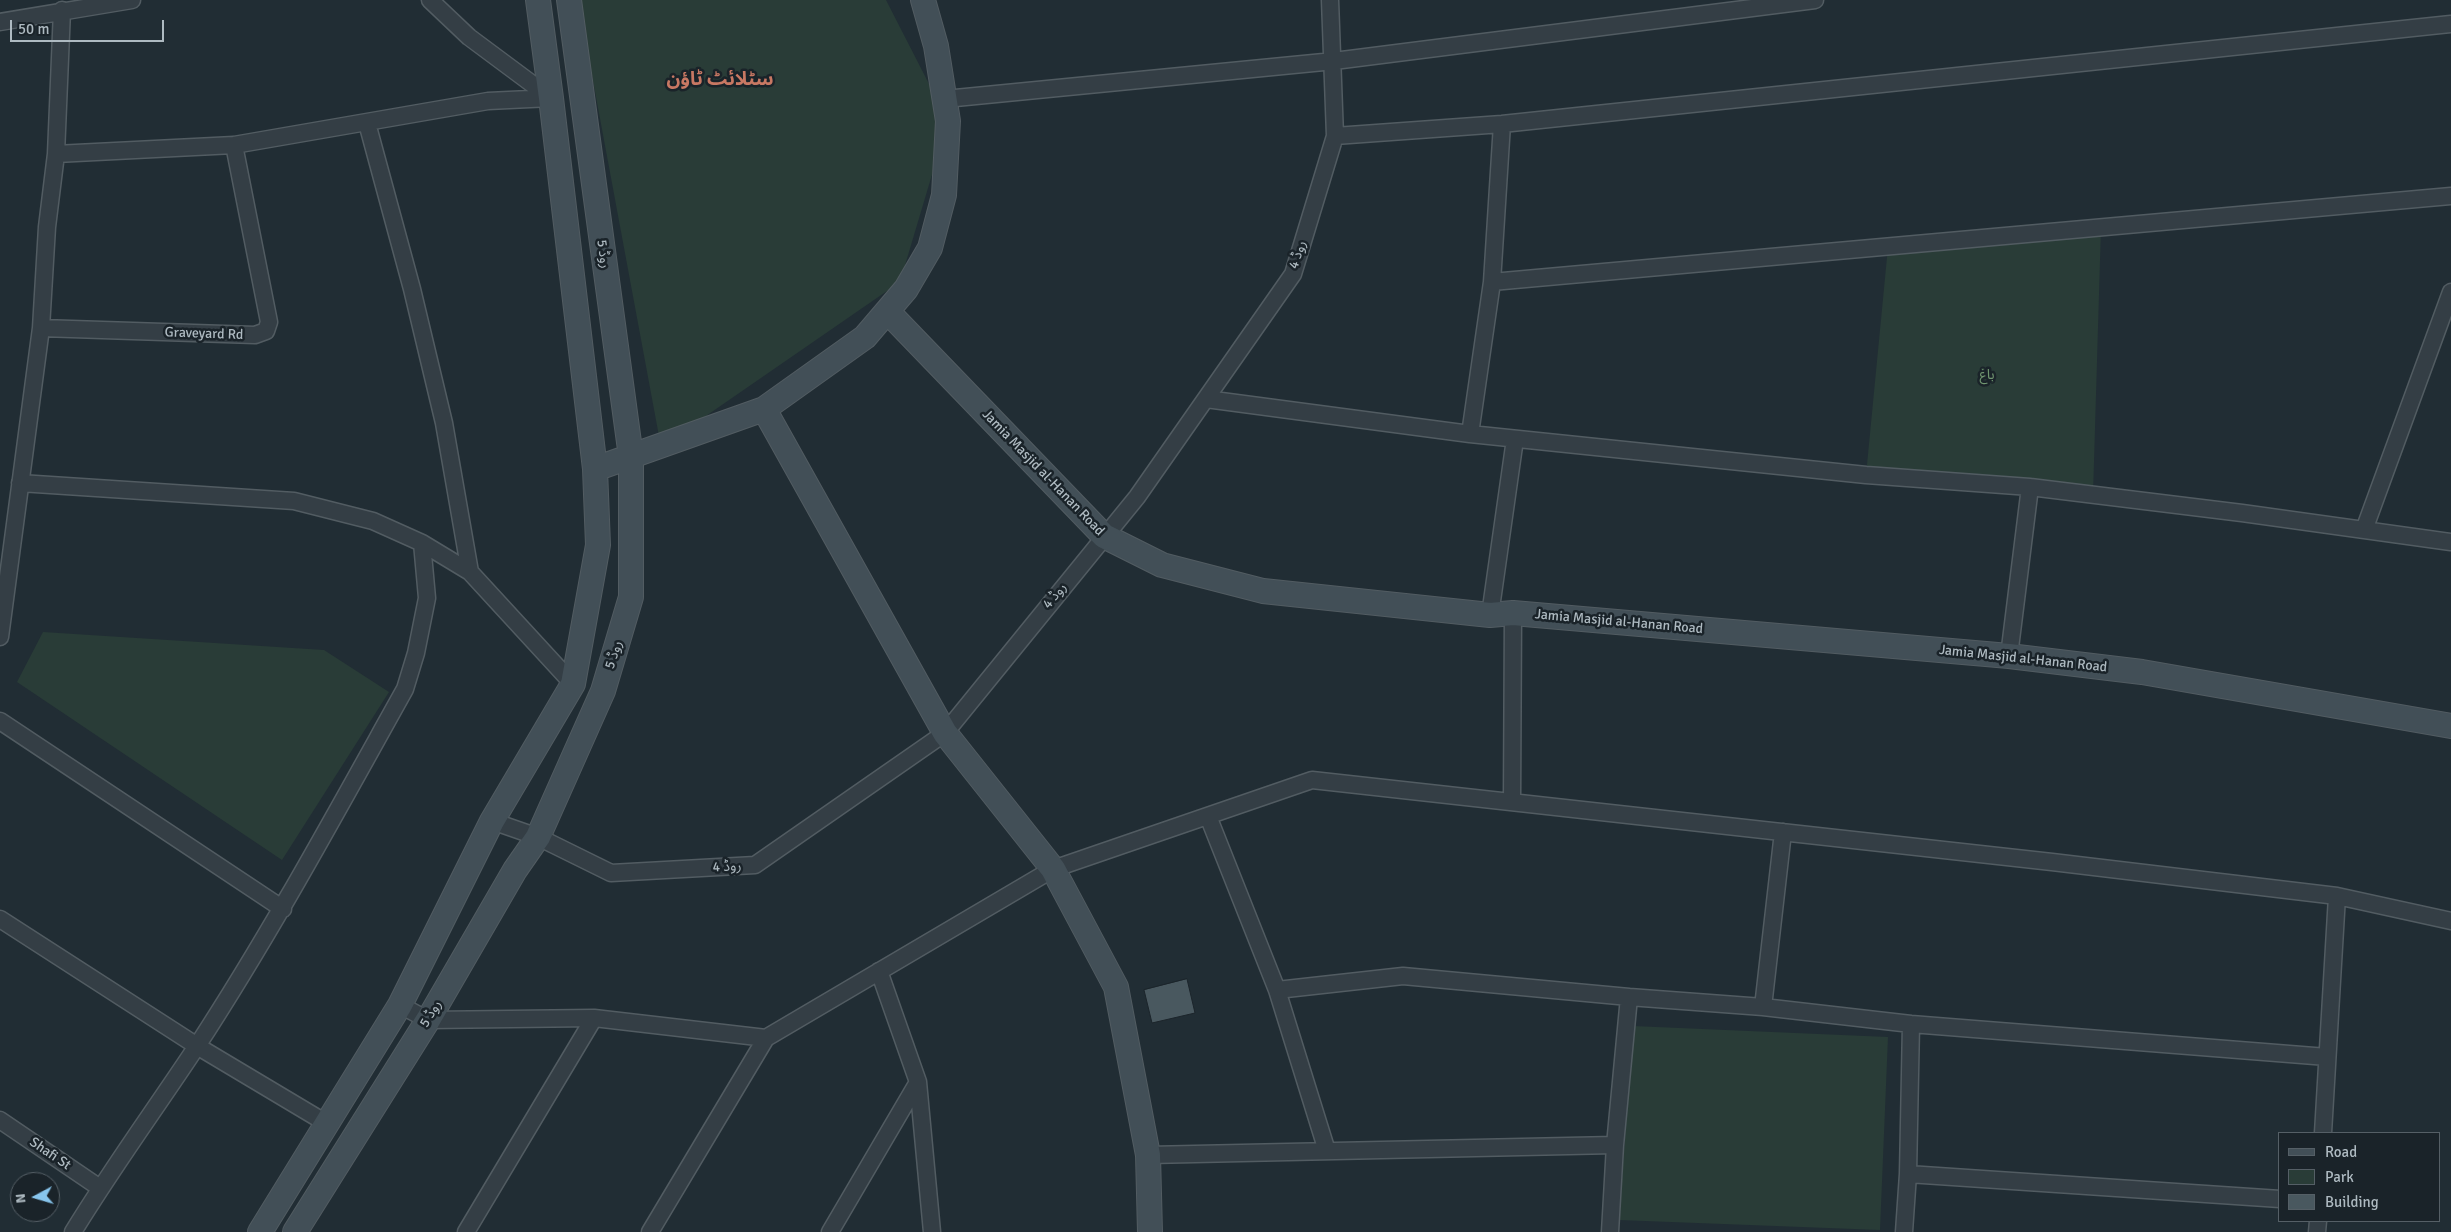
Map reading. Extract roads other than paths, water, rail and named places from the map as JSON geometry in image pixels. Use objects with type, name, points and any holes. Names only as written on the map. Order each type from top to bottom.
[{"type":"main road","points":[[260,1232],[400,1005],[492,820],[573,684],[598,546],[595,469],[538,0]]},
{"type":"main road","name":"روڈ 5","points":[[295,1232],[428,1020],[515,870],[538,837],[603,691],[632,597],[631,457],[569,0]]},
{"type":"main road","points":[[595,469],[764,409],[865,337],[906,289],[930,248],[944,194],[948,120],[936,46],[922,0]]},
{"type":"main road","name":"Jamia Masjid al-Hanan Road","points":[[888,312],[1104,536],[1162,565],[1263,591],[1490,615],[1513,613],[2009,656],[2142,672],[2451,726]]},
{"type":"main road","points":[[764,409],[945,733],[1053,869],[1116,987],[1148,1155],[1150,1232]]},
{"type":"street","points":[[0,22],[62,10],[132,0]]},
{"type":"street","points":[[430,0],[469,37],[551,98]]},
{"type":"street","name":"روڈ 4","points":[[492,820],[538,837],[611,873],[755,865],[945,733],[1104,536],[1138,497],[1293,274],[1335,136],[1334,60],[1330,0]]},
{"type":"street","points":[[945,98],[1334,60],[1815,0]]},
{"type":"street","points":[[0,637],[41,328],[47,227],[56,154],[62,10]]},
{"type":"street","points":[[1335,136],[1502,124],[2451,24]]},
{"type":"street","points":[[56,154],[234,145],[488,101],[551,98]]},
{"type":"street","points":[[367,123],[412,289],[444,423],[470,572]]},
{"type":"street","points":[[1470,434],[1492,282],[1502,124]]},
{"type":"street","name":"Graveyard Rd","points":[[41,328],[255,335],[266,331],[269,322],[234,145]]},
{"type":"street","points":[[1492,282],[2451,196]]},
{"type":"street","points":[[2364,530],[2451,292]]},
{"type":"street","points":[[1206,399],[1470,434],[1866,475],[2030,487],[2451,542]]},
{"type":"street","points":[[1490,615],[1515,438]]},
{"type":"street","points":[[20,483],[294,501],[373,521],[422,543],[470,572],[573,684]]},
{"type":"street","points":[[2009,656],[2030,487]]},
{"type":"street","points":[[73,1232],[100,1188],[197,1046],[283,909],[405,689],[416,653],[427,598],[422,543]]},
{"type":"street","points":[[1512,802],[1513,613]]},
{"type":"street","points":[[0,721],[283,909]]},
{"type":"street","points":[[650,1232],[766,1038],[1053,869],[1312,780],[2337,896],[2451,921]]},
{"type":"street","points":[[1208,816],[1277,990],[1327,1150]]},
{"type":"street","points":[[1763,1007],[1783,832]]},
{"type":"street","points":[[2323,1132],[2337,896]]},
{"type":"street","points":[[0,919],[197,1046],[326,1123]]},
{"type":"street","points":[[879,971],[918,1082],[932,1232]]},
{"type":"street","points":[[1277,990],[1403,976],[1629,997],[1763,1007],[1911,1024],[2327,1057]]},
{"type":"street","points":[[1610,1232],[1615,1145],[1629,997]]},
{"type":"street","points":[[400,1005],[428,1020],[594,1018],[766,1038]]},
{"type":"street","points":[[466,1232],[594,1018]]},
{"type":"street","points":[[1904,1232],[1908,1174],[1911,1024]]},
{"type":"street","points":[[830,1232],[918,1082]]},
{"type":"street","name":"Shafi St","points":[[0,1120],[100,1188]]},
{"type":"street","points":[[1148,1155],[1615,1145]]},
{"type":"street","points":[[1908,1174],[2278,1199]]},
{"type":"district","name":"سٹلائٹ ٹاؤن","points":[[720,80]]},
{"type":"park label","name":"باغ","points":[[1987,375]]}]
